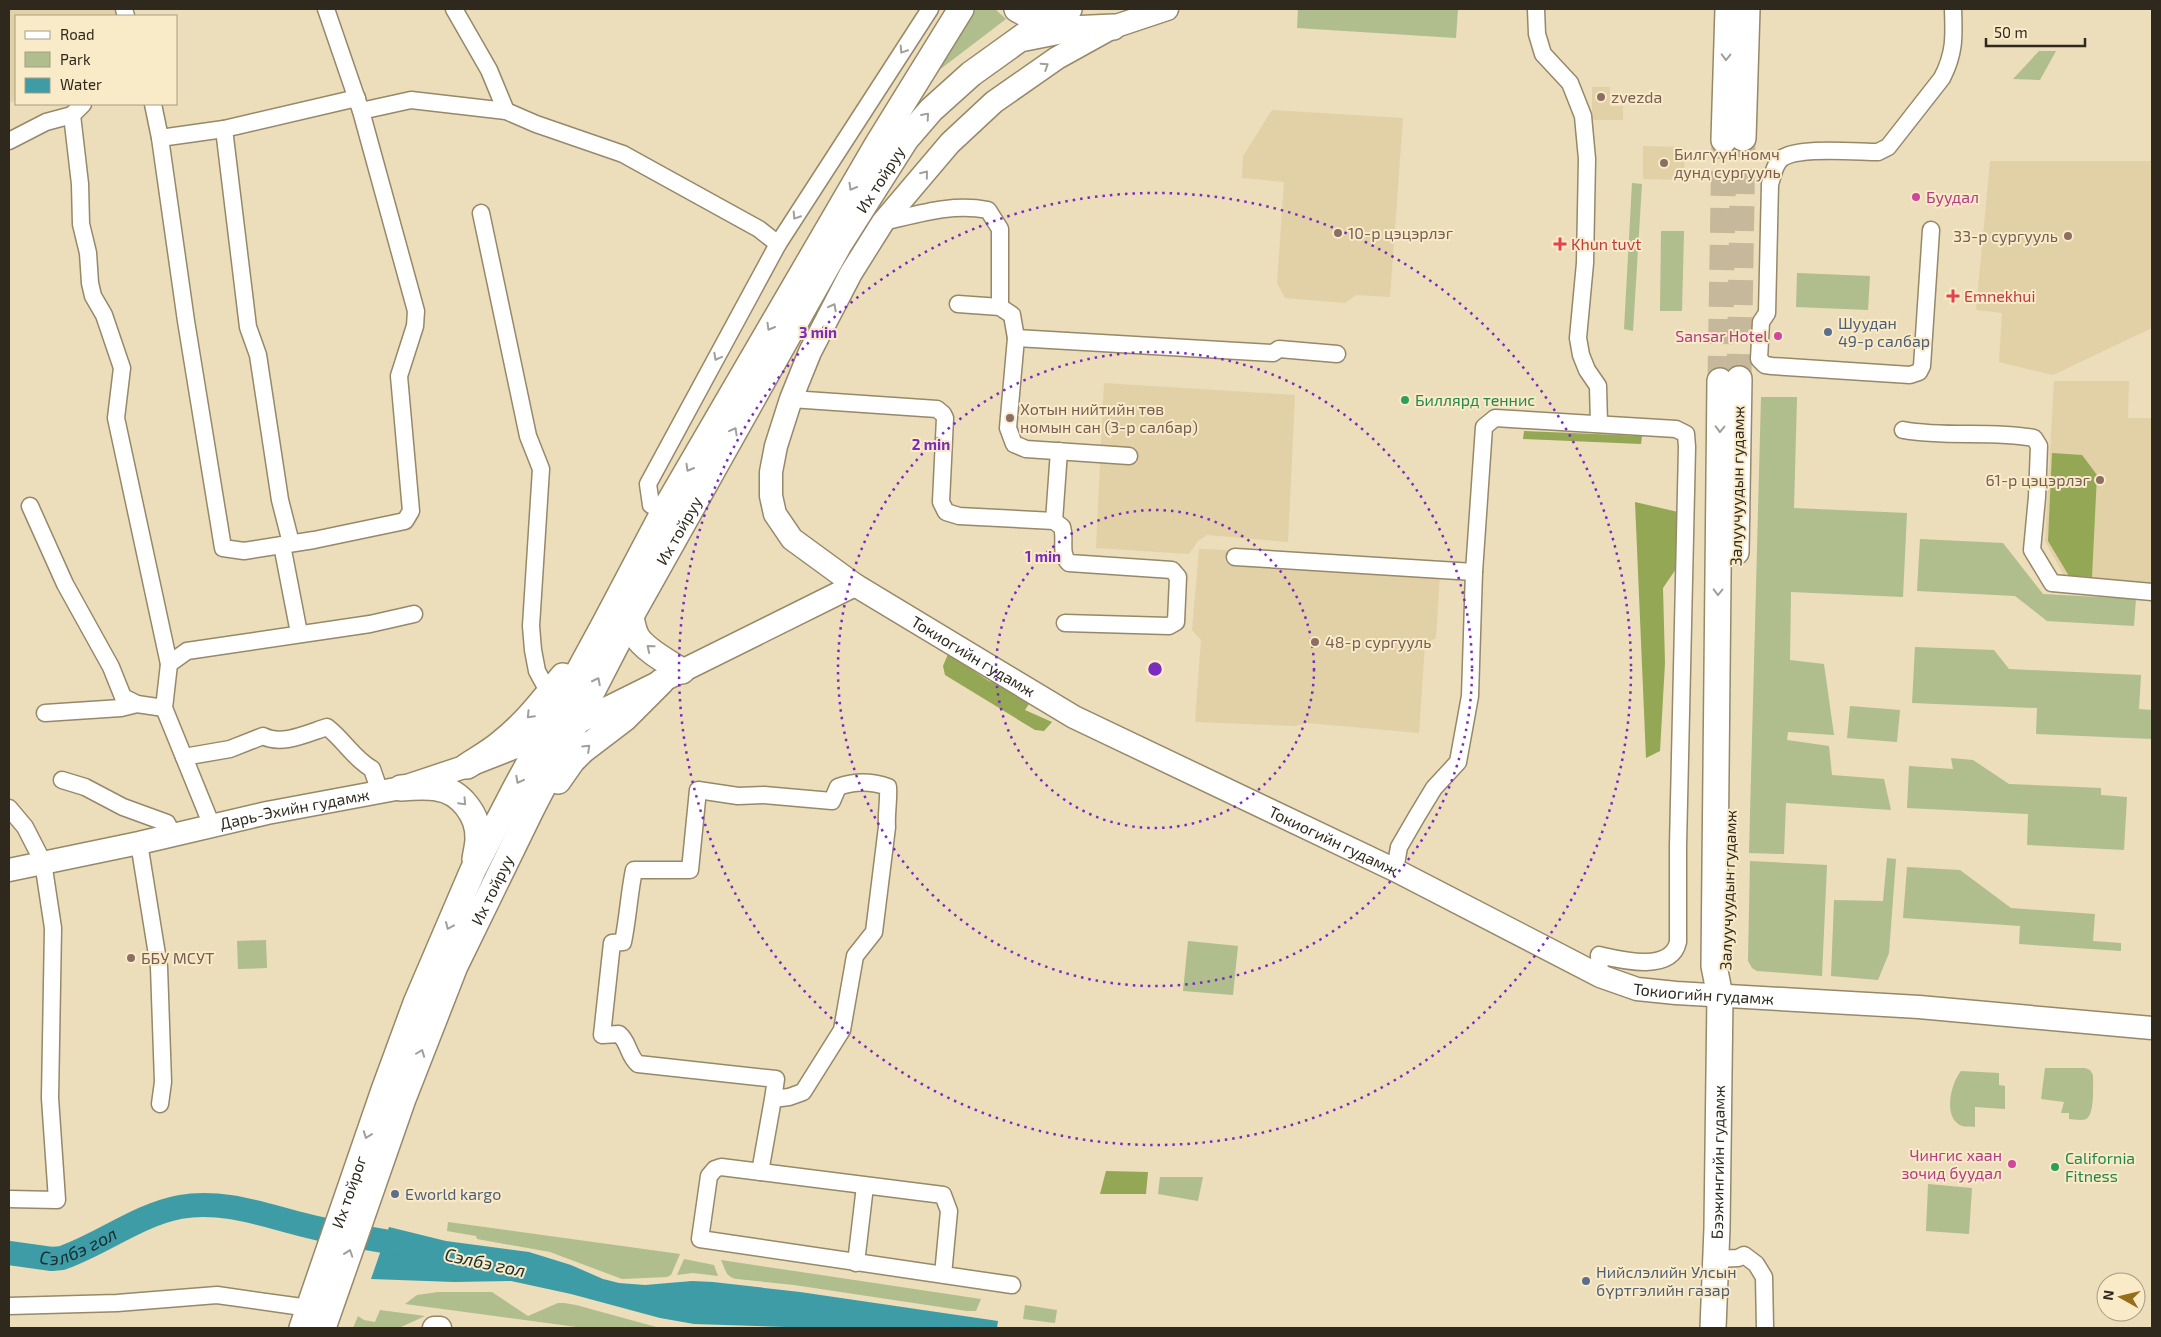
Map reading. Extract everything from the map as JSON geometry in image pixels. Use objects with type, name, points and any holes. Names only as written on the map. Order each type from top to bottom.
[{"type":"main road","name":"Их тойруу","points":[[393,1094],[416,1003],[473,870],[664,511],[876,145],[962,9]]},
{"type":"main road","points":[[1017,9],[1042,23]]},
{"type":"main road","name":"Их тойруу","points":[[393,1094],[531,810],[631,616],[840,243],[906,139],[950,92],[1042,23],[1069,9]]},
{"type":"main road","name":"Токиогийн гудамж","points":[[1168,9],[1113,27],[1057,58],[994,102],[950,143],[883,222],[851,273],[810,352],[791,399],[776,446],[771,472],[771,496],[775,514],[792,539],[855,585],[1074,717],[1395,870],[1600,976],[1637,989],[1720,996],[1919,1007],[2152,1028]]},
{"type":"main road","points":[[1728,9],[1734,139],[1747,9]]},
{"type":"main road","points":[[1018,40],[1070,29],[1113,27]]},
{"type":"main road","name":"Залуучуудын гудамж","points":[[1720,996],[1714,966],[1730,380]]},
{"type":"main road","points":[[575,724],[855,585]]},
{"type":"main road","points":[[631,616],[636,635],[659,656],[672,676]]},
{"type":"main road","points":[[467,766],[501,743],[538,707],[605,623]]},
{"type":"main road","points":[[531,810],[578,756],[601,734],[624,718],[672,676]]},
{"type":"main road","name":"Дарь-Эхийн гудамж","points":[[9,870],[140,843],[267,813],[391,790],[467,766],[575,724]]},
{"type":"main road","points":[[391,790],[439,788],[450,791],[459,797],[470,810],[477,825],[478,838],[473,870]]},
{"type":"main road","name":"Бээжингийн гудамж","points":[[1713,1319],[1716,1260],[1720,996]]},
{"type":"main road","name":"Их тойрог","points":[[314,1308],[393,1094]]},
{"type":"main road","points":[[314,1308],[323,1328]]},
{"type":"main road","points":[[434,1328],[440,1328]]},
{"type":"street","points":[[154,105],[186,321],[223,548],[244,551],[406,521],[411,511],[399,376],[415,326],[416,311],[359,104],[326,9]]},
{"type":"street","points":[[454,9],[489,70],[506,111]]},
{"type":"street","points":[[664,511],[651,505],[648,484],[778,244],[930,9]]},
{"type":"street","points":[[1536,9],[1536,34],[1543,54],[1570,83],[1583,116],[1587,159],[1585,263],[1578,338],[1581,355],[1598,386],[1599,424]]},
{"type":"street","points":[[1931,230],[1922,366],[1919,372],[1910,375],[1772,366],[1765,365],[1759,359],[1761,322],[1767,313],[1770,184],[1775,168],[1782,158],[1807,151],[1878,152],[1888,147],[1942,78],[1949,66],[1954,46],[1953,9]]},
{"type":"street","points":[[885,77],[911,90]]},
{"type":"street","points":[[160,138],[224,129],[359,104],[411,100],[506,111],[536,124],[623,154],[759,229],[778,244]]},
{"type":"street","points":[[9,141],[46,122],[78,109],[81,224],[88,253],[93,296],[104,315],[122,368],[116,418],[169,664],[164,708],[212,826]]},
{"type":"street","points":[[224,129],[248,327],[258,355],[299,633]]},
{"type":"street","points":[[883,222],[941,209],[968,207],[988,210],[1000,229],[1000,307]]},
{"type":"street","points":[[481,214],[528,436],[541,469],[531,626],[537,671],[549,692]]},
{"type":"street","points":[[958,304],[1000,307],[1012,315],[1016,338],[1008,434],[1014,444],[1019,447],[1129,456]]},
{"type":"street","points":[[1016,338],[1273,353],[1279,349],[1337,354]]},
{"type":"street","points":[[791,399],[937,409],[944,414],[945,418],[941,502],[946,512],[959,516],[1054,521],[1062,527],[1063,555],[1069,563],[1074,565],[1172,570],[1178,577],[1176,622],[1169,626],[1064,623]]},
{"type":"street","points":[[1395,870],[1399,847],[1417,816],[1434,788],[1458,762],[1470,696],[1474,572],[1482,431],[1487,423],[1495,418],[1676,429],[1686,434],[1678,836],[1678,942],[1676,951],[1668,957],[1635,963],[1599,955],[1600,976]]},
{"type":"street","points":[[1903,430],[1923,433],[2034,438],[2039,446],[2032,550],[2052,583],[2152,592]]},
{"type":"street","points":[[1054,521],[1059,451]]},
{"type":"street","points":[[30,506],[65,584],[111,667],[124,697],[137,704],[164,708]]},
{"type":"street","points":[[1235,557],[1474,572]]},
{"type":"street","points":[[169,664],[187,651],[370,624],[414,614]]},
{"type":"street","points":[[45,713],[121,708],[137,704]]},
{"type":"street","points":[[184,757],[230,748],[264,736],[272,741],[287,739],[327,727],[338,736],[360,762],[372,769],[391,790]]},
{"type":"street","points":[[62,780],[85,787],[123,807],[167,823],[173,835]]},
{"type":"street","points":[[760,1172],[776,1079],[638,1064],[632,1059],[624,1039],[619,1034],[602,1035],[612,942],[623,942],[634,870],[690,870],[698,790],[738,796],[764,795],[832,801],[838,787],[854,782],[878,784],[888,787],[889,797],[886,816],[888,827],[874,932],[855,956],[842,1030],[803,1092],[789,1097],[773,1098]]},
{"type":"street","points":[[9,808],[25,827],[43,862],[53,928],[50,1098],[57,1200],[9,1199]]},
{"type":"street","points":[[140,843],[159,967],[163,1082],[160,1104]]},
{"type":"street","points":[[943,1275],[949,1211],[943,1195],[721,1167],[715,1169],[709,1176],[700,1239],[856,1263],[1012,1285]]},
{"type":"street","points":[[856,1263],[865,1186]]},
{"type":"street","points":[[1716,1260],[1738,1258],[1744,1255],[1761,1270],[1764,1277],[1765,1328]]},
{"type":"street","points":[[9,1306],[117,1303],[217,1295],[314,1308]]},
{"type":"shaded area","points":[[9,9],[120,9],[122,15],[15,15],[15,100],[9,103]]},
{"type":"shaded area","name":"zvezda","points":[[1592,87],[1610,87],[1610,106],[1623,106],[1623,120],[1592,120]]},
{"type":"shaded area","name":"10-р цэцэрлэг","points":[[1272,110],[1403,118],[1390,297],[1356,295],[1345,303],[1285,298],[1277,283],[1284,182],[1242,178],[1243,156]]},
{"type":"shaded area","name":"Билгүүн номч дунд сургууль","points":[[1643,146],[1685,147],[1684,180],[1643,179]]},
{"type":"shaded area","name":"33-р сургууль","points":[[1990,161],[2152,161],[2152,328],[2053,375],[1999,362],[2002,313],[1976,310]]},
{"type":"shaded area","name":"61-р цэцэрлэг","points":[[2054,381],[2129,381],[2128,418],[2152,418],[2152,583],[2066,579],[2045,541]]},
{"type":"shaded area","points":[[1104,383],[1295,395],[1288,542],[1207,535],[1198,541],[1189,554],[1096,548]]},
{"type":"shaded area","name":"48-р сургууль","points":[[1199,549],[1312,553],[1312,563],[1440,574],[1436,638],[1425,644],[1419,733],[1307,723],[1295,726],[1195,722],[1201,640],[1192,630]]},
{"type":"green space","points":[[976,9],[995,9],[1006,19],[934,74]]},
{"type":"green space","points":[[1298,9],[1458,9],[1456,38],[1297,28]]},
{"type":"green space","points":[[2039,51],[2056,51],[2040,80],[2013,79]]},
{"type":"green space","points":[[1632,183],[1642,184],[1633,331],[1624,329]]},
{"type":"green space","points":[[1661,231],[1684,231],[1682,311],[1660,311]]},
{"type":"green space","points":[[1797,273],[1870,276],[1868,310],[1796,307]]},
{"type":"green space","points":[[1761,397],[1797,397],[1794,508],[1907,513],[1903,597],[1791,592],[1790,660],[1824,664],[1834,735],[1788,732],[1787,740],[1829,746],[1832,775],[1884,779],[1891,810],[1786,803],[1784,854],[1749,853]]},
{"type":"green space","points":[[1524,431],[1642,436],[1641,444],[1523,439]]},
{"type":"green space","points":[[2052,453],[2082,455],[2097,475],[2092,577],[2069,576],[2048,541]]},
{"type":"green space","points":[[1635,502],[1678,512],[1678,566],[1663,588],[1665,663],[1660,751],[1646,758]]},
{"type":"green space","points":[[1920,539],[2003,543],[2043,594],[2136,599],[2134,626],[2047,621],[2015,596],[1917,591]]},
{"type":"green space","points":[[1915,647],[1994,650],[2009,669],[2141,675],[2139,709],[2152,710],[2152,739],[2036,734],[2037,708],[1912,703]]},
{"type":"green space","points":[[948,654],[989,681],[1007,687],[1031,701],[1025,710],[1052,722],[1044,731],[1035,730],[945,675],[943,666]]},
{"type":"green space","points":[[1850,706],[1900,710],[1897,742],[1847,738]]},
{"type":"green space","points":[[1951,758],[1973,760],[2009,784],[2101,788],[2101,795],[2127,797],[2124,850],[2027,845],[2028,814],[1907,808],[1909,766],[1953,769]]},
{"type":"green space","points":[[1887,858],[1896,859],[1889,953],[1878,980],[1831,976],[1834,900],[1883,901]]},
{"type":"green space","points":[[1750,861],[1827,865],[1822,976],[1757,971],[1752,968],[1748,961]]},
{"type":"green space","points":[[1907,867],[1960,870],[2011,908],[2095,914],[2093,941],[2121,943],[2121,951],[2019,944],[2020,926],[1903,918]]},
{"type":"green space","points":[[266,940],[267,968],[238,969],[237,941]]},
{"type":"green space","points":[[1188,941],[1238,946],[1233,995],[1183,991]]},
{"type":"green space","points":[[2045,1068],[2085,1068],[2090,1070],[2093,1075],[2093,1099],[2091,1112],[2086,1119],[2069,1119],[2069,1113],[2061,1113],[2064,1102],[2041,1099]]},
{"type":"green space","points":[[1961,1071],[1999,1073],[1999,1085],[2005,1086],[2005,1109],[1975,1107],[1975,1127],[1962,1126],[1956,1122],[1952,1116],[1950,1100],[1957,1076]]},
{"type":"green space","points":[[1106,1171],[1148,1172],[1146,1194],[1100,1194]]},
{"type":"green space","points":[[1160,1177],[1203,1177],[1198,1201],[1158,1194]]},
{"type":"green space","points":[[1928,1184],[1972,1188],[1969,1234],[1926,1231]]},
{"type":"green space","points":[[448,1222],[680,1254],[671,1275],[667,1277],[622,1279],[550,1252],[477,1239],[476,1236],[447,1231]]},
{"type":"green space","points":[[684,1259],[714,1265],[718,1276],[693,1273],[677,1275]]},
{"type":"green space","points":[[721,1260],[981,1299],[976,1311],[967,1311],[794,1285],[737,1279],[728,1275]]},
{"type":"green space","points":[[438,1292],[492,1292],[528,1316],[558,1303],[564,1303],[660,1328],[584,1328],[405,1304],[417,1295]]},
{"type":"green space","points":[[1025,1305],[1057,1310],[1055,1323],[1023,1319]]},
{"type":"green space","points":[[380,1310],[425,1316],[399,1328],[353,1328],[358,1316],[364,1320],[375,1322]]},
{"type":"water","points":[[389,1227],[446,1241],[529,1252],[619,1283],[645,1285],[692,1281],[713,1282],[800,1292],[998,1321],[997,1328],[818,1328],[694,1324],[660,1318],[571,1294],[511,1281],[454,1282],[371,1279]]},
{"type":"waterway","name":"Сэлбэ гол","points":[[9,1253],[52,1259],[62,1258],[149,1216],[180,1207],[196,1205],[213,1205],[245,1210],[348,1235],[416,1247]]},
{"type":"tunnel","points":[[1739,379],[1743,138]]},
{"type":"tunnel","points":[[1720,381],[1724,140]]},
{"type":"place","name":"zvezda","points":[[1601,97]]},
{"type":"place","name":"Билгүүн номч дунд сургууль","points":[[1664,163]]},
{"type":"place","name":"Буудал","points":[[1916,197]]},
{"type":"place","name":"10-р цэцэрлэг","points":[[1338,233]]},
{"type":"place","name":"33-р сургууль","points":[[2068,236]]},
{"type":"place","name":"Khun tuvt","points":[[1560,244]]},
{"type":"place","name":"Emnekhui","points":[[1953,296]]},
{"type":"place","name":"Шуудан 49-р салбар","points":[[1828,332]]},
{"type":"place","name":"Sansar Hotel","points":[[1778,336]]},
{"type":"place","name":"Биллярд теннис","points":[[1405,400]]},
{"type":"place","name":"Хотын нийтийн төв номын сан (3-р салбар)","points":[[1010,418]]},
{"type":"place","name":"61-р цэцэрлэг","points":[[2100,480]]},
{"type":"place","name":"48-р сургууль","points":[[1315,642]]},
{"type":"place","name":"ББУ МСУТ","points":[[131,958]]},
{"type":"place","name":"Чингис хаан зочид буудал","points":[[2012,1164]]},
{"type":"place","name":"California Fitness","points":[[2055,1167]]},
{"type":"place","name":"Eworld kargo","points":[[395,1194]]},
{"type":"place","name":"Нийслэлийн Улсын бүртгэлийн газар","points":[[1586,1281]]}]
